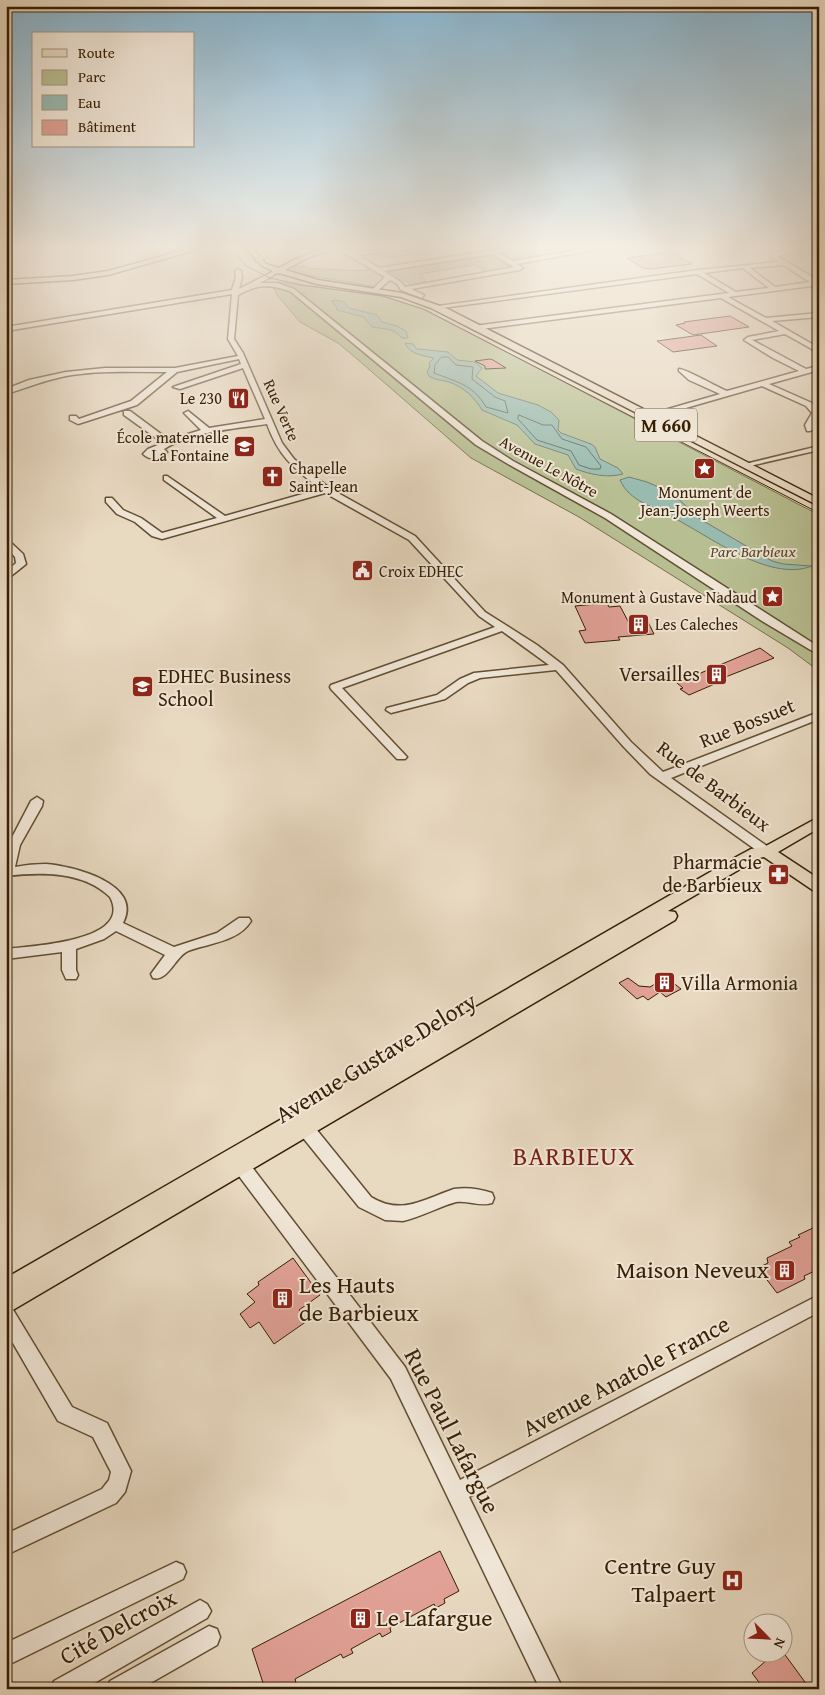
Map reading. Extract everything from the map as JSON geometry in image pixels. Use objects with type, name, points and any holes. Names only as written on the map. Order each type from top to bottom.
[{"type":"main road","name":"M 660","points":[[476,328],[819,503]]},
{"type":"main road","name":"Avenue Gustave Delory","points":[[6,1304],[238,1162],[756,853],[767,852],[819,822]]},
{"type":"main road","name":"Avenue Gustave Delory","points":[[6,1289],[238,1162],[306,1129],[765,859],[767,852]]},
{"type":"main road","name":"Rue de Barbieux","points":[[767,852],[819,887]]},
{"type":"street","name":"Rue Verte","points":[[232,328],[231,338],[240,360],[270,421],[278,443],[287,456],[303,472],[326,490],[412,538],[478,609],[502,628],[533,647],[559,667],[575,683]]},
{"type":"street","name":"Avenue Le Nôtre","points":[[339,328],[479,443],[509,464],[587,504],[770,623],[819,652]]},
{"type":"street","points":[[779,328],[819,351]]},
{"type":"street","points":[[786,332],[752,337],[747,340],[776,358],[806,372]]},
{"type":"street","points":[[6,392],[32,382],[86,371],[172,370],[240,360]]},
{"type":"street","points":[[177,387],[240,360]]},
{"type":"street","points":[[648,416],[817,369]]},
{"type":"street","points":[[73,418],[78,422],[134,403],[172,370]]},
{"type":"street","points":[[681,370],[692,378],[727,394]]},
{"type":"street","points":[[763,384],[808,404],[810,408],[802,423],[819,434]]},
{"type":"street","points":[[188,412],[208,432]]},
{"type":"street","points":[[127,413],[168,443]]},
{"type":"street","points":[[157,450],[168,443],[208,432],[270,421]]},
{"type":"street","points":[[745,465],[819,448]]},
{"type":"street","points":[[167,478],[222,518]]},
{"type":"street","points":[[109,500],[120,512],[138,520],[154,534],[162,536],[326,490]]},
{"type":"street","points":[[6,541],[20,556],[21,564],[6,576]]},
{"type":"street","points":[[400,757],[335,687],[502,628]]},
{"type":"street","points":[[391,710],[441,696],[464,681],[484,674],[559,667]]},
{"type":"street","name":"Rue de Barbieux","points":[[575,683],[627,744],[662,778],[767,852]]},
{"type":"street","name":"Rue Bossuet","points":[[662,778],[819,715]]},
{"type":"street","points":[[6,954],[69,946],[95,937],[115,925],[118,919],[120,908],[117,897],[109,889],[56,870],[40,868],[7,872],[8,862],[16,838],[36,806],[37,801]]},
{"type":"street","points":[[158,974],[174,953],[183,948],[222,937],[244,921]]},
{"type":"street","points":[[115,925],[174,953]]},
{"type":"street","points":[[69,946],[69,970],[71,976]]},
{"type":"street","points":[[306,1129],[365,1202],[378,1210],[393,1215],[408,1214],[454,1196],[466,1195],[486,1198]]},
{"type":"street","name":"Rue Paul Lafargue","points":[[238,1162],[391,1363],[552,1689]]},
{"type":"street","name":"Avenue Anatole France","points":[[456,1493],[819,1303]]},
{"type":"street","points":[[6,1314],[65,1414],[70,1418],[100,1430],[121,1471],[118,1485],[109,1496],[6,1546]]},
{"type":"street","points":[[6,1654],[176,1572]]},
{"type":"street","name":"Cité Delcroix","points":[[62,1689],[200,1611]]},
{"type":"street","points":[[118,1689],[209,1637]]},
{"type":"green space","name":"Parc Barbieux","points":[[311,328],[461,328],[819,515],[819,671],[788,648],[579,517],[471,458],[338,343]]},
{"type":"water","points":[[381,328],[401,328],[406,331],[408,338],[402,338],[396,332]]},
{"type":"water","points":[[405,343],[413,344],[417,349],[448,352],[457,360],[475,362],[482,368],[476,376],[498,393],[538,405],[551,412],[559,420],[558,430],[561,433],[591,444],[595,447],[600,459],[618,468],[623,474],[600,475],[576,469],[568,455],[535,444],[517,425],[482,410],[476,401],[460,387],[430,377],[427,372],[430,366],[429,363],[434,358],[413,352]]},
{"type":"water","points":[[629,477],[647,482],[672,493],[700,519],[772,561],[783,564],[812,566],[795,570],[777,568],[739,555],[636,498],[629,493],[620,480]]},
{"type":"building","points":[[681,328],[741,328],[693,335]]},
{"type":"building","points":[[701,335],[717,346],[673,352],[657,341]]},
{"type":"building","points":[[490,359],[506,368],[485,369],[485,366],[475,361]]},
{"type":"building","name":"Les Caleches","points":[[607,603],[609,607],[620,606],[629,623],[648,622],[654,634],[618,637],[620,640],[585,643],[579,631],[586,630],[575,606]]},
{"type":"building","name":"Versailles","points":[[760,648],[774,658],[723,678],[724,680],[689,695],[680,689],[683,688],[677,683]]},
{"type":"building","name":"Villa Armonia","points":[[666,977],[681,989],[666,997],[660,992],[648,1000],[643,996],[637,999],[619,983],[628,978],[639,986],[650,987]]},
{"type":"building","name":"Maison Neveux","points":[[815,1227],[819,1231],[819,1269],[804,1276],[805,1279],[777,1293],[758,1268],[768,1263],[767,1258],[792,1246],[789,1242],[800,1237],[798,1235]]},
{"type":"building","name":"Les Hauts de Barbieux","points":[[293,1258],[320,1295],[299,1310],[307,1321],[274,1344],[259,1322],[250,1328],[240,1314],[255,1302],[247,1294],[259,1285],[258,1282]]},
{"type":"building","name":"Le Lafargue","points":[[440,1551],[459,1591],[444,1599],[445,1603],[436,1608],[434,1604],[390,1628],[391,1632],[382,1637],[380,1633],[351,1649],[353,1653],[343,1658],[341,1654],[295,1679],[296,1683],[286,1689],[284,1684],[276,1689],[265,1689],[252,1649]]},
{"type":"building","points":[[765,1662],[790,1662],[810,1689],[764,1689],[752,1673]]},
{"type":"tram line","points":[[460,328],[819,513]]},
{"type":"place","name":"Le 230","points":[[238,398]]},
{"type":"place","name":"École maternelle La Fontaine","points":[[245,446]]},
{"type":"place","name":"Monument de Jean-Joseph Weerts","points":[[705,468]]},
{"type":"place","name":"Chapelle Saint-Jean","points":[[273,477]]},
{"type":"place","name":"Croix EDHEC","points":[[363,571]]},
{"type":"place","name":"Monument à Gustave Nadaud","points":[[773,597]]},
{"type":"place","name":"Les Caleches","points":[[639,624]]},
{"type":"place","name":"Versailles","points":[[716,674]]},
{"type":"place","name":"EDHEC Business School","points":[[142,687]]},
{"type":"place","name":"Pharmacie de Barbieux","points":[[778,874]]},
{"type":"place","name":"Villa Armonia","points":[[665,983]]},
{"type":"place","name":"Maison Neveux","points":[[785,1270]]},
{"type":"place","name":"Les Hauts de Barbieux","points":[[283,1299]]},
{"type":"place","name":"Centre Guy Talpaert","points":[[732,1580]]},
{"type":"place","name":"Le Lafargue","points":[[360,1618]]},
{"type":"district","name":"BARBIEUX","points":[[574,1156]]}]
